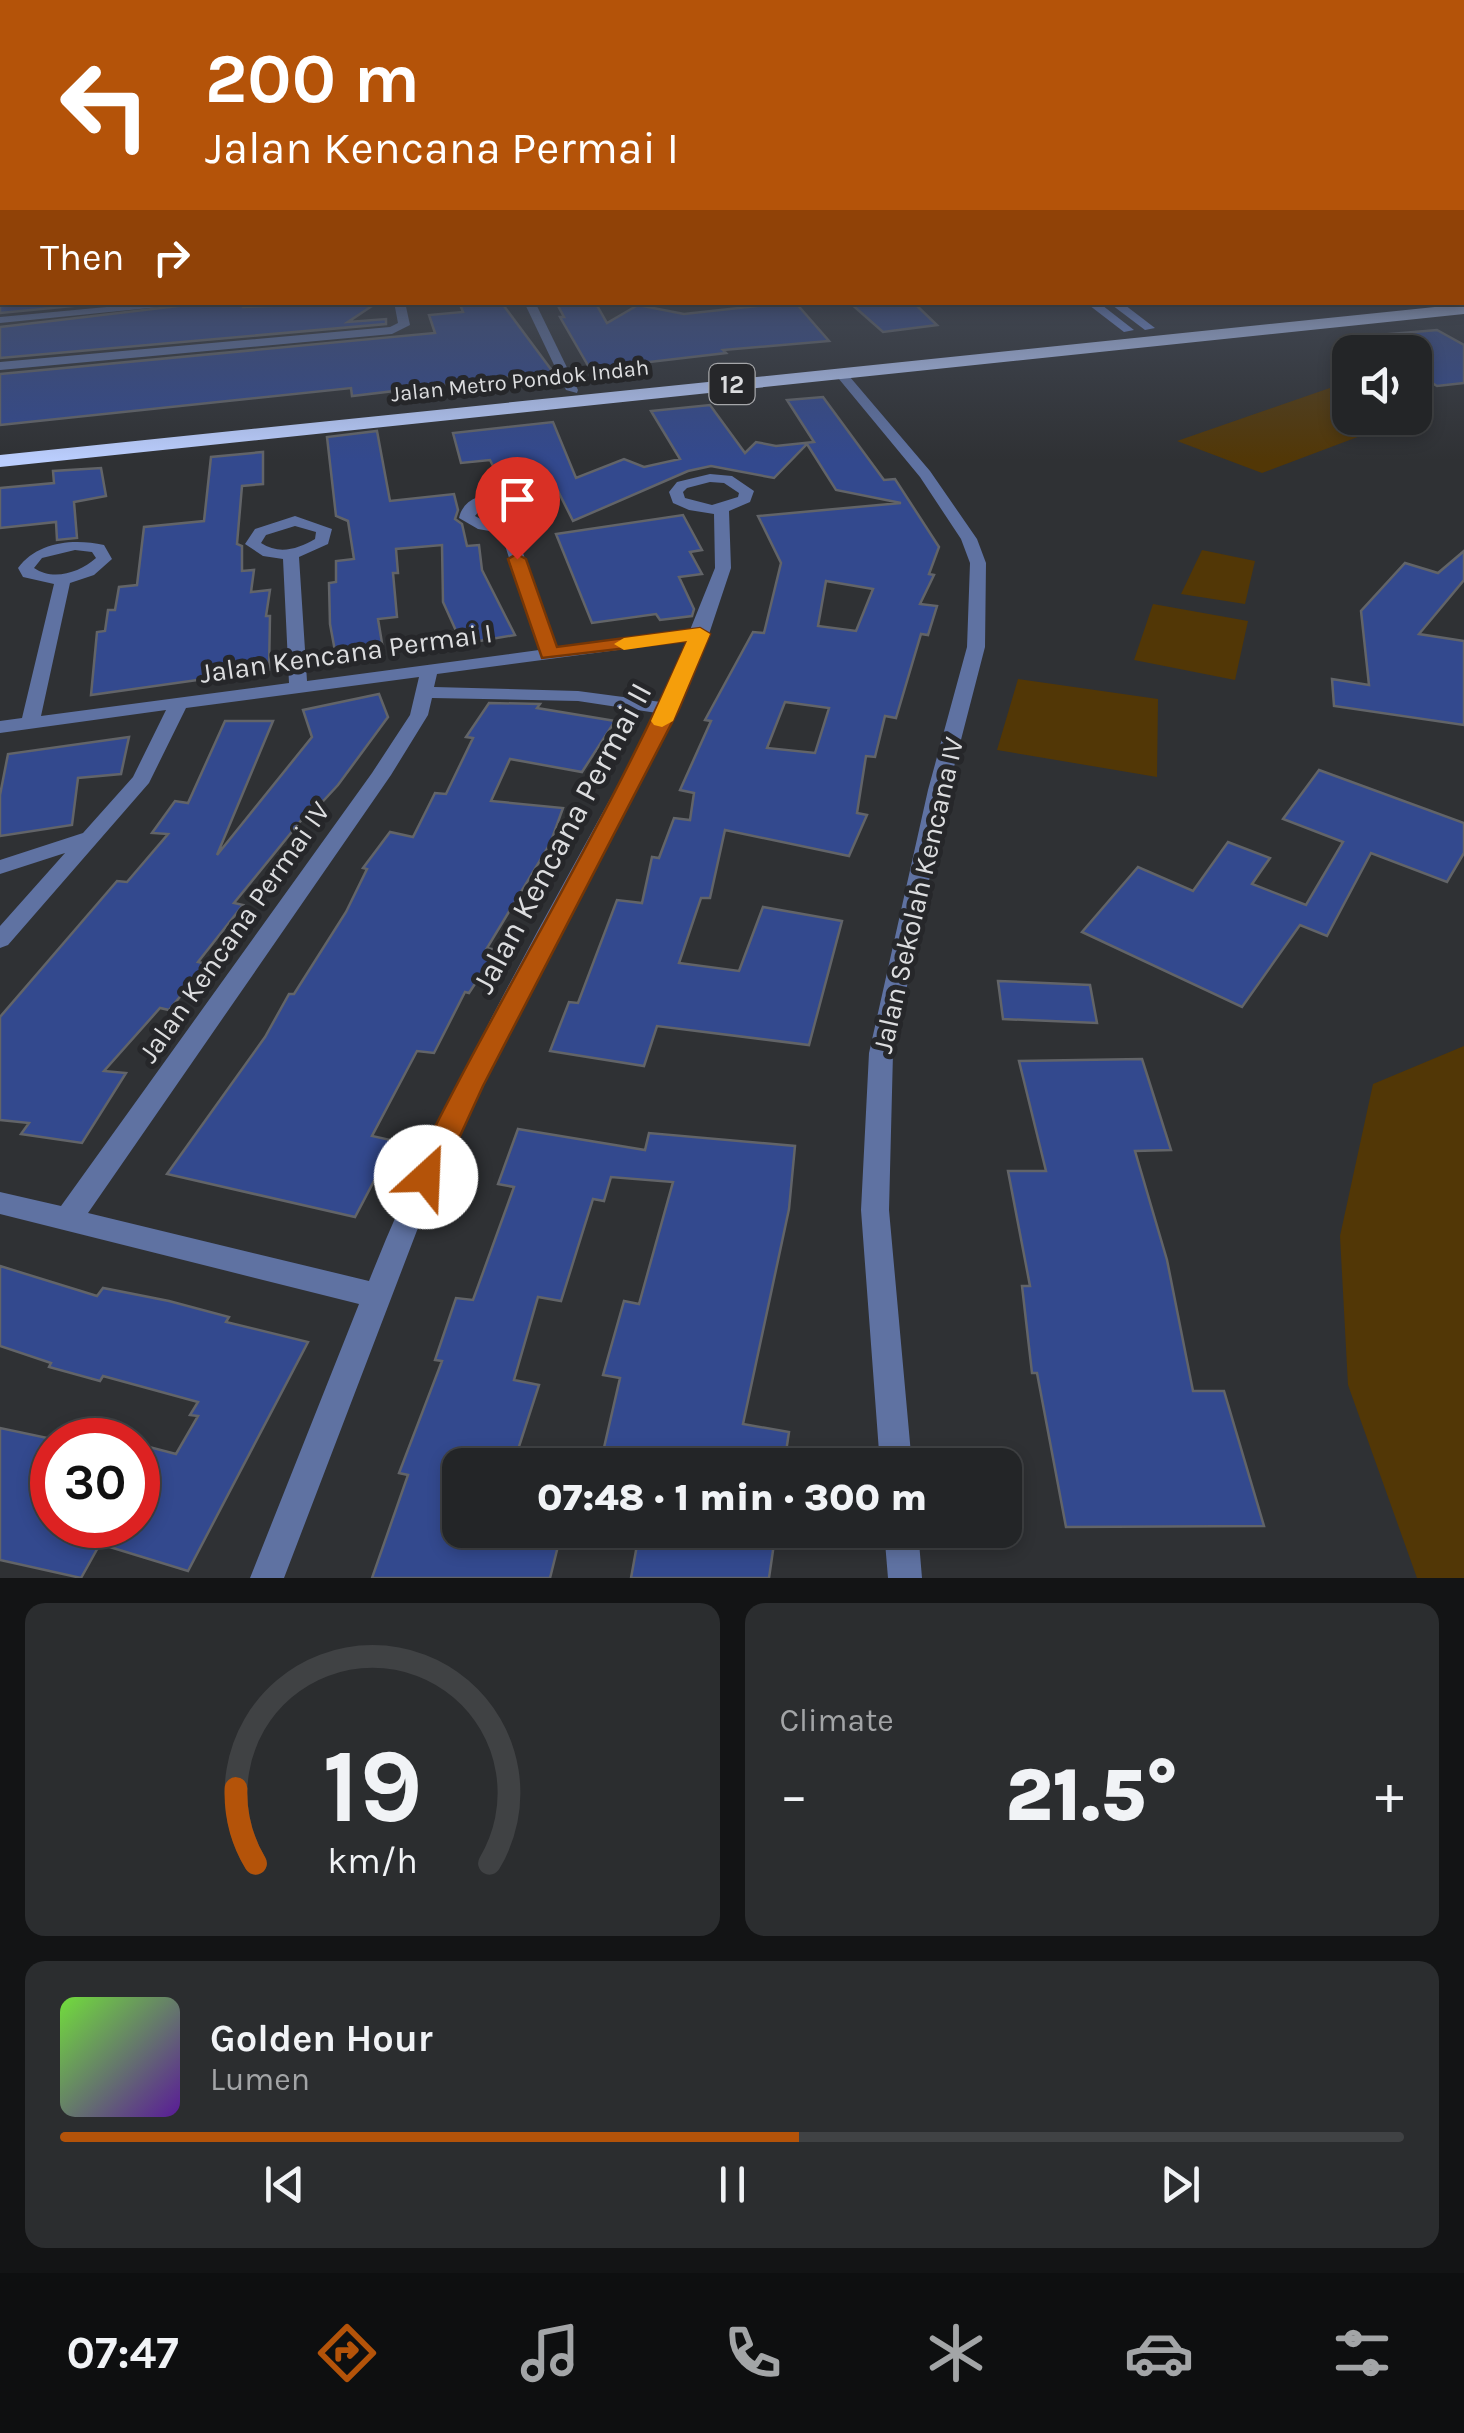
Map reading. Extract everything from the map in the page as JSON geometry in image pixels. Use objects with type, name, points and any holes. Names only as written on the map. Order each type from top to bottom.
[{"type":"highway","name":"Jalan Metro Pondok Indah","points":[[0,448],[1290,314]]},
{"type":"highway","name":"Jalan Metro Pondok Indah","points":[[0,461],[1410,314]]},
{"type":"street","points":[[0,320],[72,314]]},
{"type":"street","points":[[0,366],[392,330],[404,325],[402,314]]},
{"type":"street","points":[[535,314],[572,390]]},
{"type":"street","points":[[1106,314],[1128,330]]},
{"type":"street","points":[[1129,314],[1149,328]]},
{"type":"street","name":"Jalan Sekolah Kencana IV","points":[[840,373],[925,474],[969,539],[978,564],[976,647],[938,790],[880,1052],[875,1210],[895,1448]]},
{"type":"street","name":"Jalan Kencana Permai II","points":[[267,1578],[374,1295],[468,1086],[668,709],[700,634],[723,568],[721,509]]},
{"type":"street","points":[[506,528],[550,654]]},
{"type":"street","points":[[291,554],[298,687]]},
{"type":"street","points":[[30,723],[62,579]]},
{"type":"street","name":"Jalan Kencana Permai I","points":[[0,727],[298,687],[427,681],[550,654],[700,634]]},
{"type":"street","points":[[427,681],[668,709]]},
{"type":"street","name":"Jalan Kencana Permai IV","points":[[68,1219],[382,776],[418,715],[427,681]]},
{"type":"street","points":[[0,940],[142,780],[179,703]]},
{"type":"street","points":[[0,867],[91,837]]},
{"type":"street","points":[[0,1203],[374,1295]]},
{"type":"street","points":[[902,1548],[905,1578]]},
{"type":"shaded area","points":[[1332,387],[1332,435],[1363,435],[1262,473],[1177,441]]},
{"type":"shaded area","points":[[1202,550],[1255,561],[1245,604],[1181,594]]},
{"type":"shaded area","points":[[1153,604],[1248,621],[1235,680],[1134,660]]},
{"type":"shaded area","points":[[1018,679],[1158,699],[1157,777],[997,750]]},
{"type":"shaded area","points":[[1464,1046],[1464,1578],[1417,1578],[1348,1385],[1340,1236],[1373,1084]]},
{"type":"building","points":[[113,314],[361,314],[348,322],[386,319],[386,324],[0,358],[0,327]]},
{"type":"building","points":[[510,314],[553,372],[352,396],[351,388],[0,425],[0,374],[435,333],[429,315]]},
{"type":"building","points":[[562,314],[602,314],[607,323],[623,314],[805,314],[829,341],[723,350],[726,353],[590,369],[560,317],[564,317]]},
{"type":"building","points":[[862,314],[925,314],[937,325],[883,332]]},
{"type":"building","points":[[1437,330],[1464,345],[1464,383],[1437,386],[1432,383],[1432,335],[1379,335]]},
{"type":"building","points":[[823,397],[884,480],[895,479],[939,547],[929,574],[934,575],[920,604],[937,606],[928,635],[921,634],[896,718],[885,716],[875,757],[866,756],[857,813],[867,815],[849,856],[725,830],[710,898],[701,898],[679,963],[739,971],[763,907],[842,921],[809,1045],[657,1026],[644,1066],[550,1051],[569,1002],[578,1003],[617,900],[642,903],[652,857],[659,858],[674,818],[690,820],[694,793],[680,790],[711,721],[705,720],[753,632],[764,633],[781,563],[758,516],[901,503],[836,490],[807,444],[774,478],[711,466],[688,471],[573,521],[558,491],[531,484],[504,488],[490,460],[461,463],[453,433],[553,422],[576,478],[624,459],[644,467],[680,459],[651,411],[710,405],[745,453],[756,442],[776,446],[814,442],[787,400]],"holes":[[[826,581],[873,589],[856,631],[818,626]],[[785,702],[829,708],[815,753],[767,748]]]},
{"type":"building","points":[[377,431],[390,501],[454,494],[458,510],[455,519],[462,524],[467,546],[479,545],[482,570],[515,635],[462,644],[443,602],[442,545],[396,549],[398,573],[393,573],[397,617],[378,619],[384,655],[337,662],[330,624],[329,583],[336,582],[336,561],[354,559],[348,521],[336,516],[327,437]]},
{"type":"building","points":[[263,452],[263,484],[242,486],[237,544],[242,546],[242,571],[254,570],[251,592],[270,590],[266,616],[270,616],[269,670],[91,695],[97,632],[105,631],[108,610],[115,610],[119,587],[137,585],[144,527],[204,521],[211,457]]},
{"type":"building","points":[[101,468],[106,496],[74,502],[77,538],[57,540],[56,522],[0,528],[0,488],[54,483],[53,471]]},
{"type":"building","points":[[683,515],[702,550],[690,552],[702,574],[679,577],[694,609],[692,616],[660,620],[656,614],[592,623],[556,534]]},
{"type":"building","points":[[1464,551],[1464,580],[1419,634],[1464,641],[1464,725],[1334,706],[1332,679],[1369,685],[1361,611],[1405,563],[1438,573]]},
{"type":"building","points":[[379,694],[388,717],[338,785],[312,813],[308,812],[234,903],[243,905],[198,962],[207,964],[169,1010],[160,1008],[104,1071],[126,1073],[82,1143],[21,1134],[29,1123],[0,1120],[0,1017],[117,881],[127,882],[168,834],[152,833],[175,801],[188,803],[225,721],[273,721],[217,855],[312,737],[303,710]]},
{"type":"building","points":[[489,703],[540,704],[537,708],[615,721],[582,772],[510,759],[491,801],[563,808],[550,844],[487,948],[497,950],[469,993],[465,992],[434,1053],[417,1051],[372,1136],[395,1141],[355,1217],[167,1174],[265,1037],[289,994],[294,994],[346,912],[367,869],[363,868],[390,832],[413,837],[435,793],[446,794],[473,738],[466,737]]},
{"type":"building","points":[[129,737],[121,774],[78,778],[72,825],[0,836],[0,795],[8,754]]},
{"type":"building","points":[[1319,770],[1464,823],[1464,853],[1447,882],[1371,853],[1327,936],[1300,925],[1242,1007],[1082,932],[1138,867],[1193,891],[1228,842],[1270,858],[1252,884],[1306,905],[1343,842],[1283,819]]},
{"type":"building","points":[[998,981],[1090,985],[1097,1023],[1003,1019]]},
{"type":"building","points":[[1142,1059],[1171,1150],[1135,1151],[1167,1260],[1193,1391],[1224,1391],[1264,1526],[1066,1527],[1037,1373],[1032,1373],[1022,1286],[1030,1286],[1008,1171],[1046,1171],[1019,1061]]},
{"type":"building","points":[[518,1129],[645,1150],[649,1133],[795,1146],[789,1209],[743,1424],[789,1432],[787,1448],[604,1448],[620,1378],[603,1375],[624,1301],[639,1304],[673,1182],[611,1177],[604,1201],[593,1199],[561,1301],[538,1297],[514,1380],[539,1385],[519,1448],[442,1448],[442,1548],[558,1548],[550,1578],[372,1578],[408,1475],[399,1473],[442,1361],[435,1360],[456,1298],[473,1300],[514,1187],[498,1184]]},
{"type":"building","points":[[0,1266],[97,1296],[103,1288],[169,1301],[229,1317],[226,1322],[308,1342],[188,1571],[113,1548],[160,1548],[160,1450],[176,1454],[198,1416],[190,1415],[198,1402],[103,1376],[100,1381],[49,1367],[51,1363],[0,1346]]},
{"type":"building","points":[[0,1428],[30,1434],[30,1548],[98,1548],[81,1578],[0,1560]]},
{"type":"building","points":[[636,1548],[773,1548],[769,1578],[631,1578]]},
{"type":"slow traffic","points":[[624,644],[700,634],[662,721]]},
{"type":"route","points":[[426,1177],[468,1086],[668,709],[700,634],[550,654],[517,559]]}]
